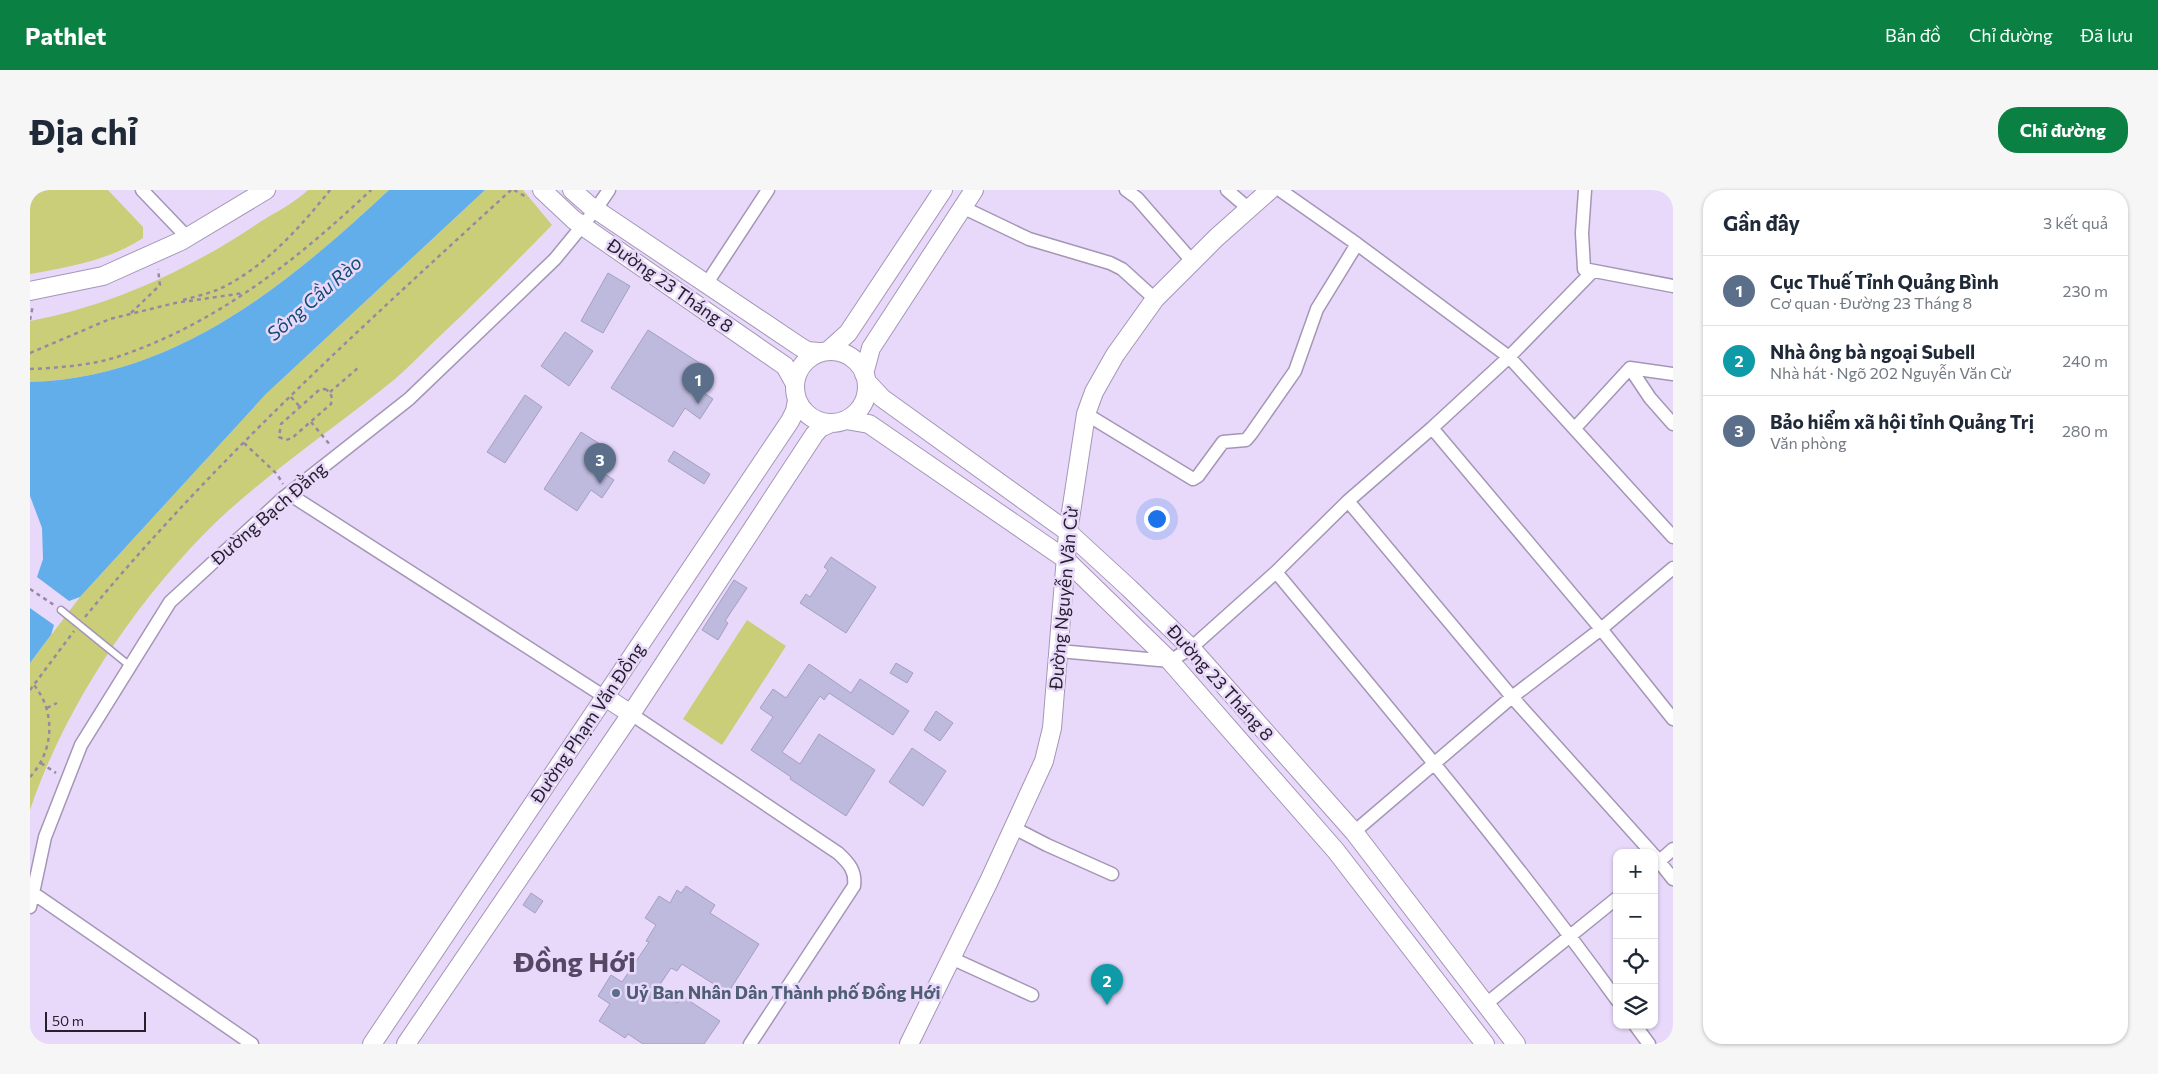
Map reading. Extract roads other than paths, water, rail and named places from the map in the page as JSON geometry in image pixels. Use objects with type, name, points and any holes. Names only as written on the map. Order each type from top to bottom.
[{"type":"street","points":[[142,190],[187,237]]},
{"type":"street","points":[[30,291],[103,276],[187,237],[266,190]]},
{"type":"street","name":"Đường 23 Tháng 8","points":[[542,190],[560,210],[582,226],[786,366],[796,392]]},
{"type":"street","name":"Đường 23 Tháng 8","points":[[572,190],[596,209],[799,346],[807,351],[823,351]]},
{"type":"street","name":"Đường Bạch Đằng","points":[[30,907],[45,837],[81,745],[170,602],[289,494],[409,399],[555,258],[596,209],[609,190]]},
{"type":"street","points":[[707,283],[768,190]]},
{"type":"street","points":[[943,190],[848,333],[823,351],[810,357],[801,365],[796,392],[802,409],[810,417],[820,421],[839,421],[858,410],[864,401],[865,378],[870,348],[974,190]]},
{"type":"street","points":[[1128,190],[1192,261]]},
{"type":"street","points":[[1227,190],[1249,209]]},
{"type":"street","name":"Đường Nguyễn Văn Cừ","points":[[909,1044],[1014,828],[1044,761],[1052,728],[1059,651],[1064,558],[1086,414],[1094,392],[1115,355],[1155,299],[1192,261],[1270,190]]},
{"type":"street","points":[[1280,190],[1357,244],[1509,357],[1673,537]]},
{"type":"street","points":[[1585,190],[1582,233],[1584,269],[1673,286]]},
{"type":"street","points":[[962,207],[1028,239],[1110,262],[1122,269],[1155,299]]},
{"type":"street","points":[[1086,414],[1194,479],[1223,442],[1246,440],[1295,371],[1317,309],[1357,244]]},
{"type":"street","points":[[1059,651],[1170,661],[1191,648],[1276,572],[1348,501],[1432,428],[1509,357],[1592,271]]},
{"type":"street","points":[[823,351],[844,352],[855,359],[862,368],[865,378]]},
{"type":"street","points":[[1575,428],[1630,368]]},
{"type":"street","points":[[1630,368],[1673,374]]},
{"type":"street","points":[[1630,368],[1650,398],[1673,424]]},
{"type":"street","name":"Đường 23 Tháng 8","points":[[865,378],[882,398],[1068,532],[1191,648],[1354,832],[1516,1044]]},
{"type":"street","name":"Đường Phạm Văn Đồng","points":[[372,1044],[790,421],[795,411],[796,392]]},
{"type":"street","name":"Đường 23 Tháng 8","points":[[839,421],[870,424],[1064,558],[1170,661],[1336,851],[1485,1044]]},
{"type":"street","name":"Đường Phạm Văn Đồng","points":[[406,1044],[631,714],[814,435],[820,428],[839,421]]},
{"type":"street","points":[[1432,428],[1601,629],[1673,719]]},
{"type":"street","points":[[289,494],[631,714],[838,853],[854,870],[856,877],[854,886],[750,1044]]},
{"type":"street","points":[[1348,501],[1512,697],[1646,849]]},
{"type":"street","points":[[1354,832],[1512,697],[1601,629],[1673,568]]},
{"type":"street","points":[[1276,572],[1434,762],[1571,936],[1613,994]]},
{"type":"street","points":[[1014,828],[1112,874]]},
{"type":"street","points":[[1658,857],[1673,849]]},
{"type":"street","points":[[1658,862],[1673,879]]},
{"type":"street","points":[[33,893],[252,1044]]},
{"type":"street","points":[[1486,1004],[1613,901]]},
{"type":"street","points":[[951,958],[1032,995]]},
{"type":"street","points":[[1638,1029],[1649,1044]]},
{"type":"lane","points":[[61,610],[130,666]]},
{"type":"water","name":"Sông Cầu Rào","points":[[389,190],[485,190],[266,394],[80,597],[69,601],[37,577],[43,559],[42,528],[30,496],[30,382],[83,376],[133,364],[181,344],[226,320],[270,291],[311,259]]},
{"type":"water","points":[[30,608],[54,625],[51,635],[30,663]]},
{"type":"place","name":"Cục Thuế Tỉnh Quảng Bình","points":[[698,404]]},
{"type":"place","name":"Bảo hiểm xã hội tỉnh Quảng Trị","points":[[600,484]]},
{"type":"place","name":"Uỷ Ban Nhân Dân Thành phố Đồng Hới","points":[[616,993]]},
{"type":"place","name":"Nhà ông bà ngoại Subell","points":[[1107,1005]]},
{"type":"district","name":"Đồng Hới","points":[[575,962]]}]
